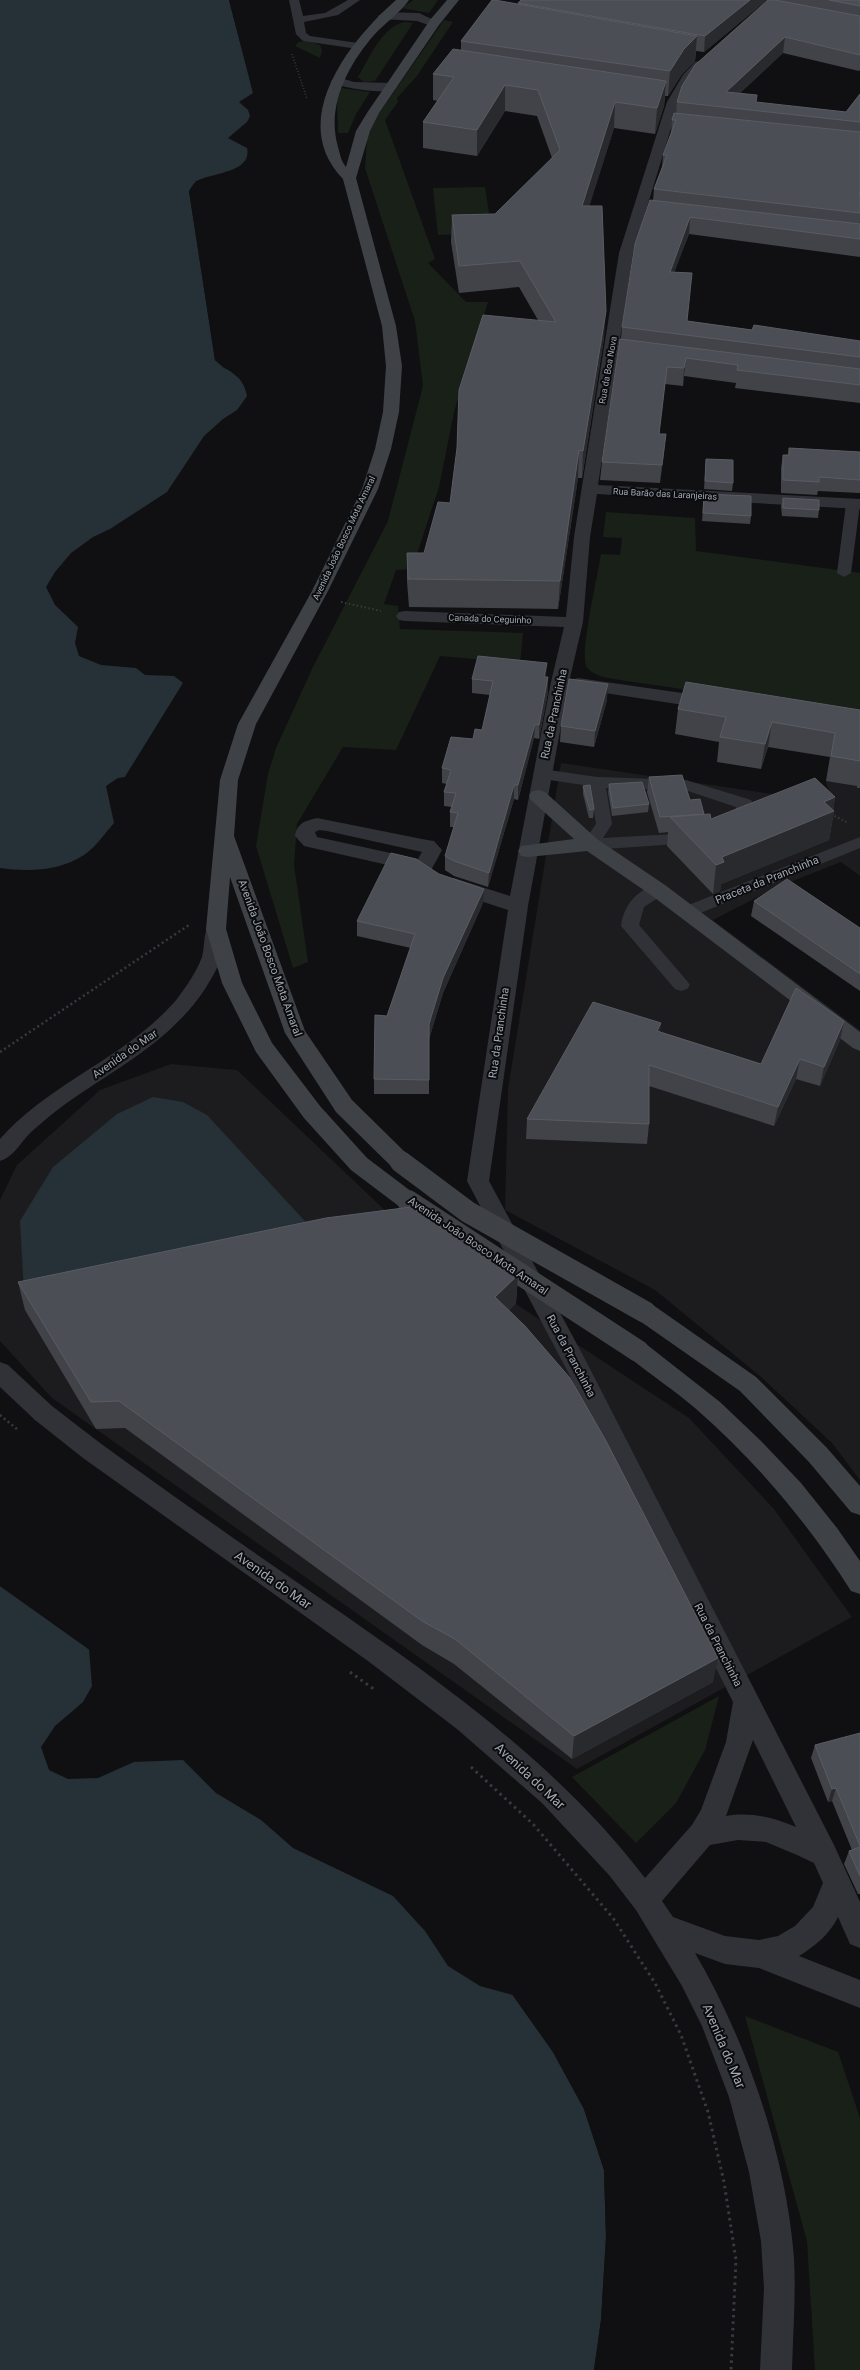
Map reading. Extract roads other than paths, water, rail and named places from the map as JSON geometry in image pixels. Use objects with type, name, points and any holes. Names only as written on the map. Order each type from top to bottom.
[{"type":"main road","name":"Avenida João Bosco Mota Amaral","points":[[403,0],[384,16],[358,46],[337,81],[328,121],[329,141],[335,163],[349,178],[389,326],[394,366],[391,412],[383,449],[370,489],[320,591],[247,724],[229,780],[226,838],[216,929],[232,983],[264,1046],[312,1112],[359,1164],[408,1200],[638,1351],[711,1408],[768,1462],[844,1557],[860,1583]]},
{"type":"main road","points":[[349,178],[363,131],[391,86],[434,23],[453,0]]},
{"type":"main road","points":[[538,796],[590,844],[658,890],[860,1043]]},
{"type":"main road","name":"Avenida João Bosco Mota Amaral","points":[[226,838],[248,896],[295,1033],[344,1106],[401,1162],[468,1212],[645,1312],[748,1384],[818,1455],[860,1504]]},
{"type":"main road","points":[[528,851],[590,844]]},
{"type":"street","points":[[384,16],[413,16],[434,23]]},
{"type":"street","name":"Rua da Boa Nova","points":[[574,622],[582,537],[590,490],[605,377],[612,350],[626,253],[665,123],[673,102],[688,78],[707,58],[691,55]]},
{"type":"street","points":[[337,81],[353,86],[391,86]]},
{"type":"street","points":[[657,100],[673,102]]},
{"type":"street","points":[[665,123],[681,125]]},
{"type":"street","points":[[638,210],[654,212]]},
{"type":"street","points":[[612,350],[627,352]]},
{"type":"street","name":"Rua Barão das Laranjeiras","points":[[590,490],[856,504]]},
{"type":"street","name":"Canada do Ceguinho","points":[[405,616],[574,622]]},
{"type":"street","name":"Rua da Pranchinha","points":[[574,622],[560,682],[518,906],[478,1181],[578,1368],[824,1854],[860,1934]]},
{"type":"street","points":[[560,682],[726,705]]},
{"type":"street","points":[[423,867],[432,850],[427,846],[317,824],[306,829],[305,836],[311,842],[423,867],[446,882],[518,906]]},
{"type":"street","name":"Avenida do Mar","points":[[0,1153],[9,1142],[48,1108],[155,1034],[193,993],[212,957],[216,929]]},
{"type":"street","name":"Avenida do Mar","points":[[0,1372],[18,1391],[71,1436],[352,1636],[491,1739],[592,1834],[646,1900],[665,1928],[717,2025],[747,2101],[770,2193],[779,2274],[776,2370]]},
{"type":"street","points":[[646,1900],[661,1879],[702,1834],[712,1816],[739,1742],[746,1702]]},
{"type":"street","points":[[702,1834],[722,1828],[750,1825],[782,1833],[824,1854]]},
{"type":"street","points":[[759,1954],[783,1949],[805,1936],[824,1916],[836,1882]]},
{"type":"street","points":[[665,1928],[725,1950],[759,1954],[860,1994]]},
{"type":"lane","points":[[294,0],[301,34],[307,39],[358,46]]},
{"type":"lane","points":[[298,20],[329,17],[341,12],[355,0]]},
{"type":"lane","points":[[844,573],[856,504]]},
{"type":"lane","points":[[542,774],[597,782],[686,785],[745,804],[742,820],[704,837],[590,844]]},
{"type":"lane","points":[[590,844],[604,824],[597,782]]},
{"type":"lane","name":"Praceta da Pranchinha","points":[[687,912],[856,849]]},
{"type":"lane","points":[[658,890],[638,901],[631,912],[630,926],[681,985]]}]
